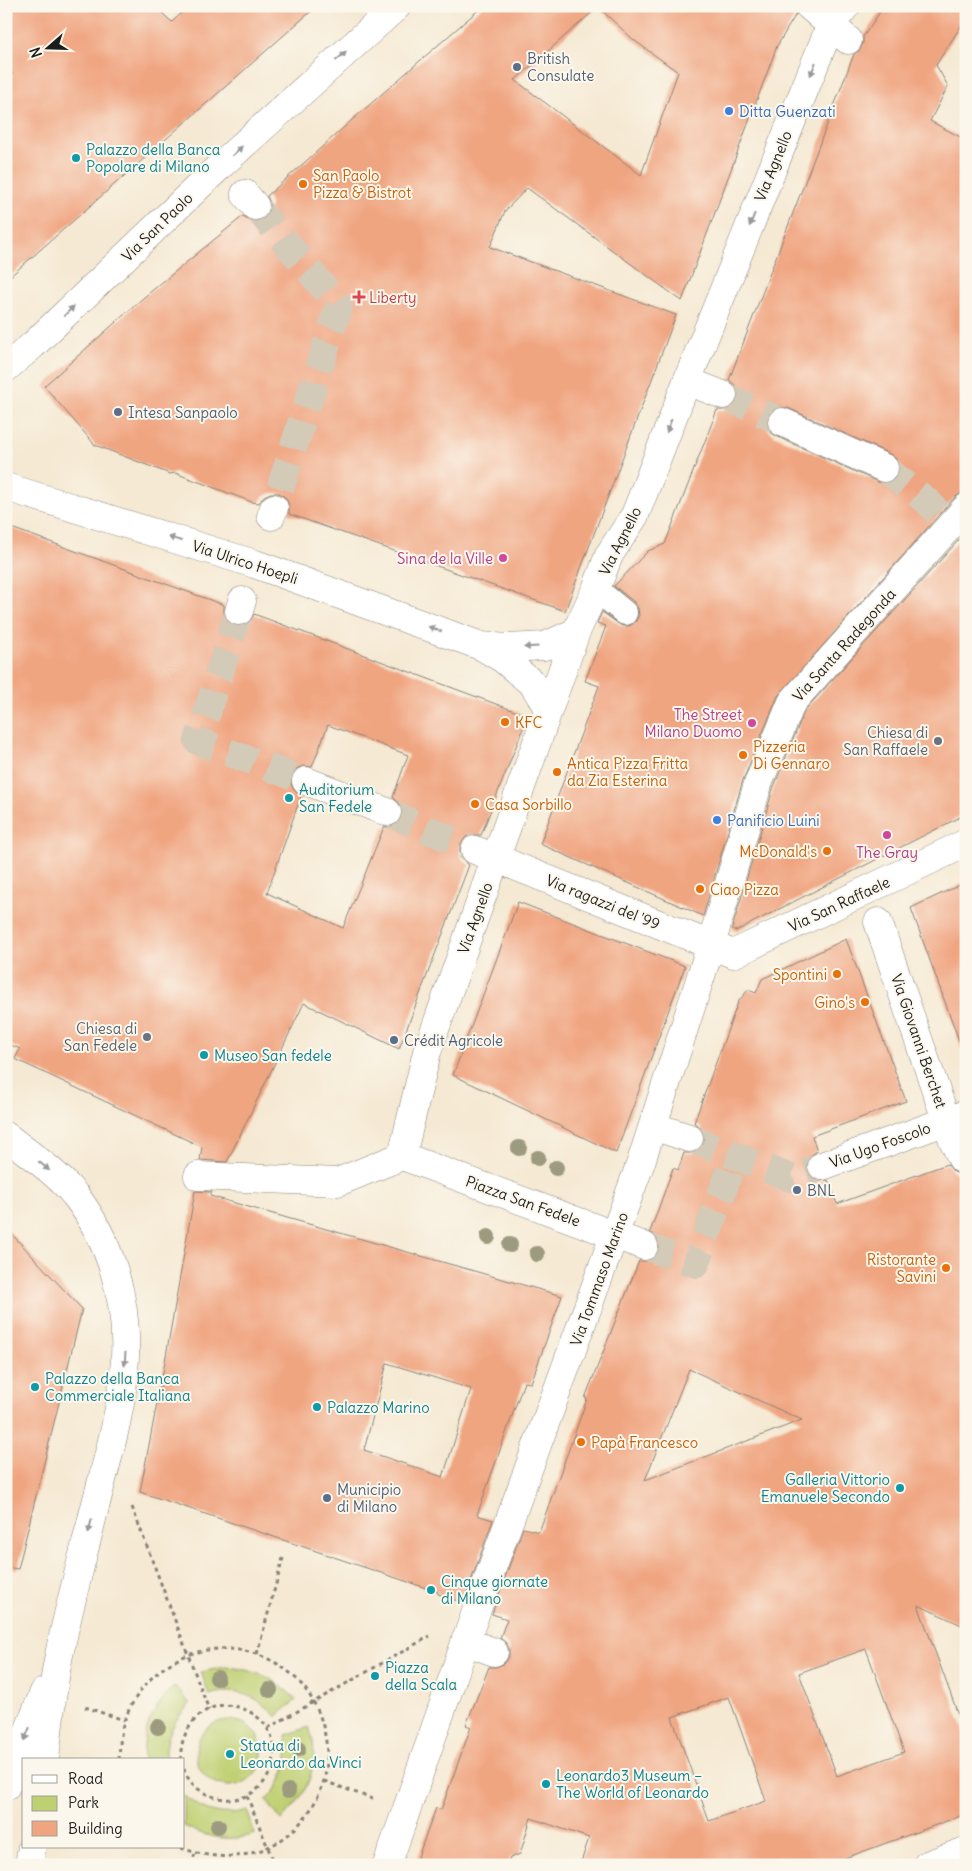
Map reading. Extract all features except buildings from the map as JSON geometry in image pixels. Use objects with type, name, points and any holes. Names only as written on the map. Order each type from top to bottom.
[{"type":"street","name":"Via San Paolo","points":[[6,368],[33,345],[222,164],[397,6]]},
{"type":"street","name":"Via Agnello","points":[[402,1156],[424,1062],[485,854],[548,708],[576,632],[609,555],[635,515],[687,381],[842,23],[809,6]]},
{"type":"street","points":[[687,381],[723,395]]},
{"type":"street","points":[[782,422],[884,468]]},
{"type":"street","name":"Via Ulrico Hoepli","points":[[6,487],[255,564],[481,646],[504,659],[533,684],[548,708]]},
{"type":"street","name":"Via Santa Radegonda","points":[[711,945],[758,784],[792,702],[952,516]]},
{"type":"street","name":"Via Ulrico Hoepli","points":[[481,646],[508,648],[545,646],[576,632]]},
{"type":"street","points":[[306,781],[387,812]]},
{"type":"street","name":"Via San Raffaele","points":[[711,945],[733,954],[966,843]]},
{"type":"street","name":"Via ragazzi del '99","points":[[485,854],[711,945]]},
{"type":"street","name":"Via Giovanni Berchet","points":[[878,922],[956,1118],[953,1140],[962,1159]]},
{"type":"street","name":"Via Tommaso Marino","points":[[465,1641],[615,1234],[653,1126],[711,945]]},
{"type":"street","name":"Via Ugo Foscolo","points":[[822,1166],[956,1118]]},
{"type":"street","points":[[653,1126],[689,1138]]},
{"type":"street","points":[[6,1136],[47,1168],[74,1194],[94,1225],[107,1249],[118,1284],[123,1311],[126,1357],[119,1408],[59,1656],[45,1758]]},
{"type":"street","points":[[198,1176],[338,1182],[402,1156]]},
{"type":"street","name":"Piazza San Fedele","points":[[402,1156],[644,1246]]},
{"type":"street","points":[[387,1865],[465,1641],[494,1652]]},
{"type":"street","points":[[6,1786],[59,1656]]},
{"type":"street","points":[[29,1865],[32,1848]]},
{"type":"street","points":[[927,1865],[966,1851]]},
{"type":"lane","points":[[596,589],[616,616]]},
{"type":"path","points":[[131,1504],[209,1710]]},
{"type":"path","points":[[257,1654],[283,1558]]},
{"type":"path","points":[[268,1728],[433,1635]]},
{"type":"path","points":[[119,1758],[124,1720],[139,1692],[160,1670],[187,1655],[204,1650],[240,1649],[257,1654],[274,1662],[290,1673],[315,1702],[323,1721],[327,1741],[327,1762],[324,1782],[308,1814],[296,1828],[282,1840],[268,1848],[249,1854],[213,1857],[195,1854],[181,1848]]},
{"type":"path","points":[[83,1706],[124,1720]]},
{"type":"path","points":[[181,1758],[182,1743],[187,1729],[196,1718],[209,1710],[222,1706],[235,1706],[248,1710],[268,1728],[273,1741],[275,1754],[273,1767],[267,1779],[258,1789],[247,1796],[233,1800],[218,1799],[204,1794],[193,1785],[185,1773]]},
{"type":"path","points":[[324,1782],[405,1811]]},
{"type":"path","points":[[247,1796],[275,1865]]},
{"type":"path","points":[[190,1865],[195,1854]]},
{"type":"green space","points":[[225,1667],[246,1670],[264,1676],[281,1686],[296,1700],[276,1717],[262,1704],[246,1695],[228,1692],[209,1695],[201,1672]]},
{"type":"green space","points":[[175,1686],[190,1704],[171,1729],[167,1744],[167,1758],[144,1758],[145,1739],[150,1719]]},
{"type":"green space","points":[[229,1720],[242,1723],[252,1730],[259,1740],[262,1753],[259,1766],[252,1776],[242,1783],[229,1786],[216,1783],[206,1776],[199,1766],[196,1753],[199,1740],[206,1730],[216,1723]]},
{"type":"green space","points":[[309,1727],[314,1753],[310,1778],[298,1801],[281,1820],[266,1800],[278,1786],[285,1770],[287,1754],[286,1735]]},
{"type":"green space","points":[[185,1797],[198,1806],[214,1812],[230,1813],[247,1810],[255,1834],[246,1837],[218,1838],[185,1826]]},
{"type":"tunnel","points":[[255,206],[339,306],[274,508]]},
{"type":"tunnel","points":[[723,395],[782,422]]},
{"type":"tunnel","points":[[884,468],[928,502],[939,514]]},
{"type":"tunnel","points":[[239,611],[198,741],[306,781]]},
{"type":"tunnel","points":[[387,812],[475,850]]},
{"type":"tunnel","points":[[689,1138],[791,1178],[822,1166]]},
{"type":"tunnel","points":[[644,1246],[696,1264],[735,1157]]},
{"type":"tram line","points":[[6,1863],[16,1865]]},
{"type":"place","name":"British Consulate","points":[[517,67]]},
{"type":"place","name":"Ditta Guenzati","points":[[729,111]]},
{"type":"place","name":"Palazzo della Banca Popolare di Milano","points":[[76,158]]},
{"type":"place","name":"San Paolo Pizza & Bistrot","points":[[303,184]]},
{"type":"place","name":"Liberty","points":[[359,297]]},
{"type":"place","name":"Intesa Sanpaolo","points":[[118,412]]},
{"type":"place","name":"Sina de la Ville","points":[[503,558]]},
{"type":"place","name":"KFC","points":[[505,722]]},
{"type":"place","name":"The Street Milano Duomo","points":[[752,723]]},
{"type":"place","name":"Chiesa di San Raffaele","points":[[938,741]]},
{"type":"place","name":"Pizzeria Di Gennaro","points":[[743,755]]},
{"type":"place","name":"Antica Pizza Fritta da Zia Esterina","points":[[557,772]]},
{"type":"place","name":"Auditorium San Fedele","points":[[289,798]]},
{"type":"place","name":"Casa Sorbillo","points":[[475,804]]},
{"type":"place","name":"Panificio Luini","points":[[717,820]]},
{"type":"place","name":"The Gray","points":[[887,835]]},
{"type":"place","name":"McDonald's","points":[[827,851]]},
{"type":"place","name":"Ciao Pizza","points":[[700,889]]},
{"type":"place","name":"Spontini","points":[[837,974]]},
{"type":"place","name":"Gino's","points":[[865,1002]]},
{"type":"place","name":"Chiesa di San Fedele","points":[[147,1037]]},
{"type":"place","name":"Crédit Agricole","points":[[394,1040]]},
{"type":"place","name":"Museo San fedele","points":[[204,1055]]},
{"type":"place","name":"BNL","points":[[797,1190]]},
{"type":"place","name":"Ristorante Savini","points":[[946,1268]]},
{"type":"place","name":"Palazzo della Banca Commerciale Italiana","points":[[35,1387]]},
{"type":"place","name":"Palazzo Marino","points":[[317,1407]]},
{"type":"place","name":"Papà Francesco","points":[[581,1442]]},
{"type":"place","name":"Galleria Vittorio Emanuele Secondo","points":[[900,1488]]},
{"type":"place","name":"Municipio di Milano","points":[[327,1498]]},
{"type":"place","name":"Cinque giornate di Milano","points":[[431,1590]]},
{"type":"place","name":"Piazza della Scala","points":[[375,1676]]},
{"type":"place","name":"Statua di Leonardo da Vinci","points":[[230,1754]]},
{"type":"place","name":"Leonardo3 Museum – The World of Leonardo","points":[[546,1784]]}]
